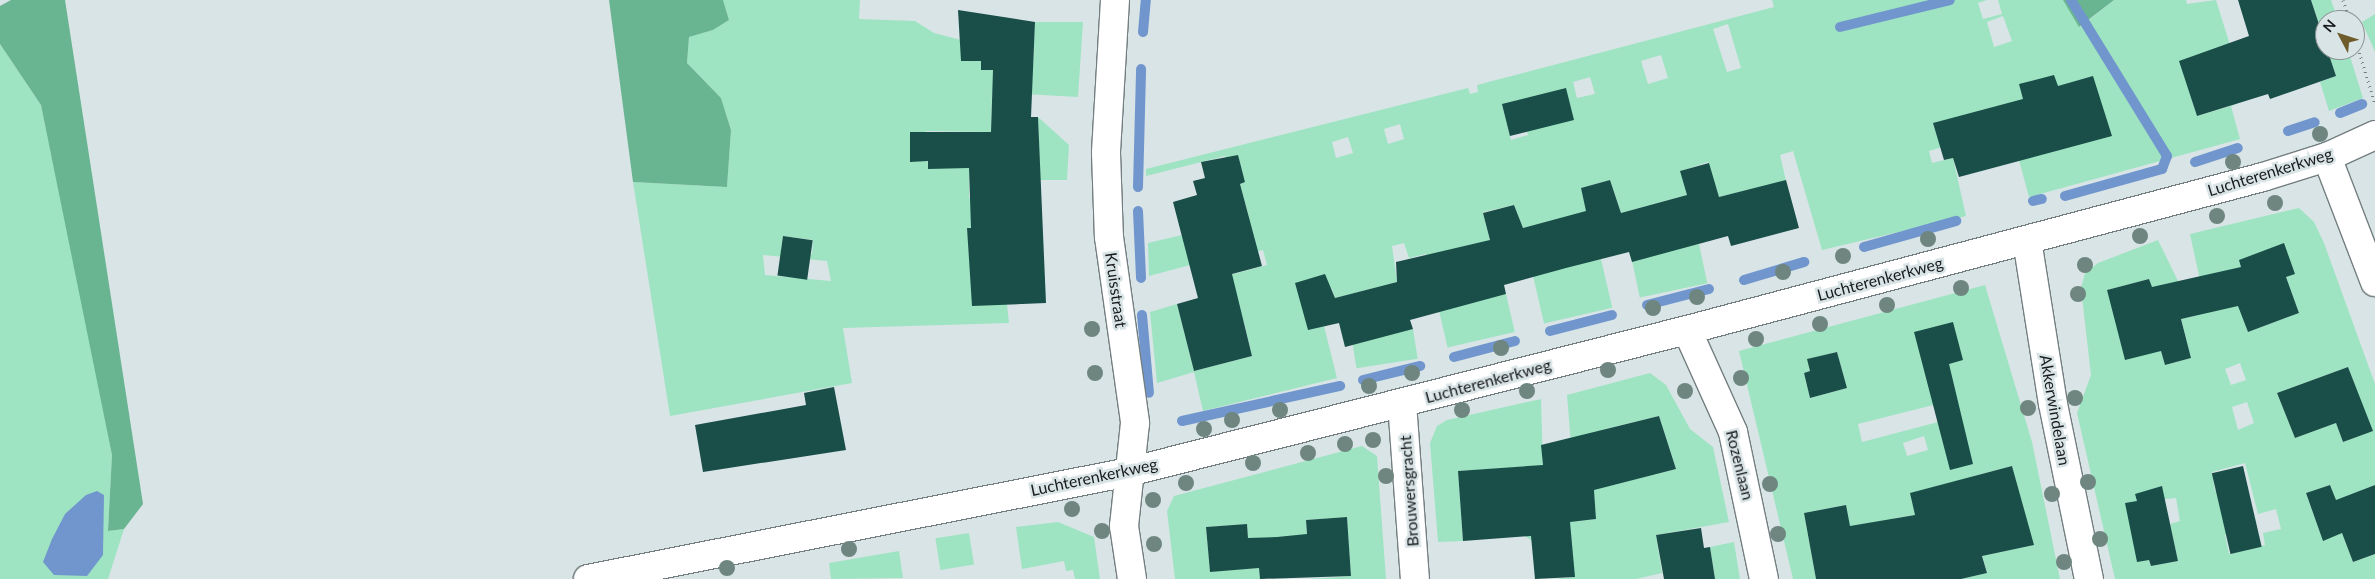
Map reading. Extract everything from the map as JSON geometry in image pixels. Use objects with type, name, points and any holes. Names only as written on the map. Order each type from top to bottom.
[{"type":"street","name":"Kruisstraat","points":[[1115,0],[1107,163],[1109,237],[1135,423],[1128,472],[1124,526],[1132,579]]},
{"type":"street","name":"Luchterenkerkweg","points":[[588,579],[1128,472],[1686,330],[2027,240],[2327,157],[2375,135]]},
{"type":"street","points":[[2327,157],[2375,282]]},
{"type":"street","name":"Akkerwindelaan","points":[[2027,240],[2053,404],[2089,579]]},
{"type":"street","name":"Rozenlaan","points":[[1686,330],[1733,432],[1764,579]]},
{"type":"street","name":"Brouwersgracht","points":[[1402,403],[1415,579]]},
{"type":"path","points":[[2362,60],[2375,104]]},
{"type":"green space","points":[[11,0],[65,0],[143,504],[124,529],[108,531],[112,455],[41,105],[0,44],[0,6]]},
{"type":"green space","points":[[609,0],[723,0],[729,20],[713,30],[689,37],[687,63],[721,98],[731,130],[727,187],[633,182]]},
{"type":"green space","points":[[723,0],[860,0],[859,19],[915,21],[934,33],[961,40],[961,61],[981,61],[981,70],[1033,67],[1035,22],[1083,22],[1078,97],[992,92],[991,132],[926,131],[928,168],[969,167],[969,198],[1039,201],[1041,223],[967,228],[970,264],[1007,304],[1009,323],[843,328],[852,383],[670,416],[633,182],[727,187],[731,130],[721,98],[687,63],[689,37],[713,30],[729,20]],"holes":[[[783,236],[813,240],[812,254],[781,250]],[[763,255],[827,261],[831,281],[765,275]]]},
{"type":"green space","points":[[1772,0],[1987,0],[1978,3],[1983,19],[2002,14],[1998,0],[2063,0],[2080,27],[2114,0],[2186,0],[2187,4],[2216,0],[2247,100],[2231,106],[2240,139],[2029,197],[2010,127],[1929,151],[1932,163],[1953,158],[1966,216],[1822,250],[1793,151],[1780,155],[1786,181],[1719,197],[1708,162],[1681,171],[1687,195],[1621,213],[1610,180],[1581,188],[1587,212],[1523,228],[1514,205],[1483,212],[1490,241],[1428,264],[1426,254],[1409,258],[1404,243],[1392,246],[1397,282],[1335,298],[1332,289],[1312,278],[1337,378],[1203,411],[1194,372],[1157,383],[1150,312],[1177,304],[1194,371],[1252,356],[1244,322],[1219,278],[1267,265],[1263,250],[1249,254],[1230,222],[1249,217],[1240,184],[1245,182],[1241,168],[1229,171],[1225,156],[1146,176],[1146,169],[1468,88],[1470,94],[1478,92],[1477,85],[1774,7]],"holes":[[[2003,16],[2012,41],[1994,47],[1987,22]],[[1728,24],[1741,68],[1727,72],[1713,29]],[[1661,55],[1668,78],[1648,84],[1641,61]],[[2180,61],[2231,105],[2197,116]],[[1590,77],[1595,94],[1577,98],[1573,82]],[[1518,100],[1528,135],[1511,140],[1502,105]],[[1400,124],[1404,139],[1388,144],[1384,129]],[[1348,137],[1353,153],[1336,158],[1332,142]]]},
{"type":"green space","points":[[2063,0],[2114,0],[2079,27]]},
{"type":"green space","points":[[2311,0],[2331,0],[2334,10],[2315,10],[2315,12]]},
{"type":"green space","points":[[2375,14],[2375,52],[2365,29],[2365,20]]},
{"type":"green space","points":[[0,44],[41,105],[86,319],[112,455],[108,531],[124,529],[108,579],[0,579]]},
{"type":"green space","points":[[2331,60],[2351,60],[2363,98],[2329,111],[2320,82],[2336,76]]},
{"type":"green space","points":[[1038,117],[1069,145],[1067,180],[1040,180]]},
{"type":"green space","points":[[2299,208],[2314,222],[2324,243],[2375,384],[2375,485],[2312,510],[2323,540],[2342,533],[2353,562],[2375,554],[2375,579],[2115,579],[2077,413],[2091,375],[2081,288],[2085,273],[2098,263],[2158,240],[2178,281],[2186,318],[2207,313],[2190,234]],"holes":[[[2295,274],[2286,277],[2299,313],[2248,332],[2234,293]],[[2149,279],[2156,305],[2180,314],[2191,358],[2165,365],[2161,351],[2107,290]],[[2240,363],[2246,380],[2231,385],[2225,369]],[[2348,367],[2372,431],[2343,442],[2336,423],[2295,438],[2277,393]],[[2247,402],[2254,423],[2238,430],[2232,407]],[[2245,463],[2258,514],[2276,509],[2281,529],[2263,533],[2265,545],[2229,554],[2225,535],[2238,532],[2229,488],[2215,491],[2212,472]],[[2330,485],[2335,500],[2311,508],[2306,493]],[[2176,498],[2180,521],[2170,524],[2178,561],[2151,566],[2125,503]]]},
{"type":"green space","points":[[1182,235],[1190,265],[1149,276],[1148,243]]},
{"type":"green space","points":[[1699,244],[1707,283],[1640,297],[1632,258]]},
{"type":"green space","points":[[1601,259],[1612,308],[1544,323],[1533,275]]},
{"type":"green space","points":[[1985,285],[2032,442],[2060,579],[1961,579],[1987,573],[1982,554],[1860,579],[1845,505],[1804,513],[1816,579],[1793,579],[1739,351]],"holes":[[[1837,352],[1847,388],[1810,398],[1804,373],[1810,371],[1808,359]],[[1957,399],[1961,416],[1862,442],[1858,424]],[[1924,436],[1928,450],[1907,456],[1903,443]],[[2012,466],[2033,545],[1990,554],[1970,477]],[[1911,493],[1934,546],[1901,552],[1895,518],[1915,515]]]},
{"type":"green space","points":[[1506,294],[1515,332],[1448,348],[1439,310]]},
{"type":"green space","points":[[1413,329],[1418,359],[1356,368],[1352,339]]},
{"type":"green space","points":[[1650,373],[1666,385],[1690,429],[1713,447],[1729,522],[1656,535],[1662,573],[1636,579],[1555,579],[1574,577],[1571,538],[1532,541],[1525,536],[1534,500],[1578,521],[1596,519],[1594,492],[1575,493],[1567,395]],"holes":[[[1659,416],[1676,469],[1636,479],[1605,429]]]},
{"type":"green space","points":[[1541,399],[1543,466],[1458,471],[1463,541],[1438,542],[1430,443],[1437,426],[1447,420]]},
{"type":"green space","points":[[1362,446],[1377,456],[1386,579],[1310,579],[1351,576],[1347,517],[1306,520],[1307,537],[1248,539],[1247,524],[1206,527],[1210,571],[1259,568],[1260,579],[1175,579],[1167,511],[1174,496]]},
{"type":"green space","points":[[1058,522],[1094,537],[1100,579],[1075,579],[1073,570],[1066,571],[1064,561],[1022,569],[1016,527]]},
{"type":"green space","points":[[969,533],[974,565],[940,570],[935,538]]},
{"type":"green space","points":[[1734,542],[1740,579],[1715,579],[1710,547]]},
{"type":"green space","points":[[899,551],[903,578],[831,579],[829,563]]},
{"type":"water","points":[[97,491],[104,495],[103,555],[87,576],[54,575],[43,562],[52,539],[65,514],[86,495]]},
{"type":"building","points":[[2238,0],[2311,0],[2315,12],[2315,60],[2331,60],[2336,76],[2270,99],[2268,94],[2197,116],[2179,61],[2249,36]]},
{"type":"building","points":[[958,10],[1035,22],[1031,117],[1038,117],[1046,303],[972,306],[967,228],[971,228],[969,168],[928,169],[928,161],[910,162],[910,132],[991,132],[993,70],[981,70],[981,61],[961,61]]},
{"type":"building","points":[[2054,75],[2058,86],[2093,76],[2112,136],[1959,177],[1953,158],[1944,160],[1933,123],[2023,99],[2019,84]]},
{"type":"building","points":[[1566,88],[1574,120],[1510,136],[1502,104]]},
{"type":"building","points":[[1238,155],[1245,182],[1240,184],[1262,266],[1232,274],[1252,356],[1194,371],[1177,304],[1198,298],[1173,202],[1197,195],[1193,181],[1205,178],[1201,162]]},
{"type":"building","points":[[1709,163],[1719,197],[1786,180],[1799,228],[1731,246],[1728,236],[1632,262],[1629,252],[1566,268],[1504,285],[1506,294],[1410,320],[1413,329],[1345,347],[1339,323],[1308,330],[1295,283],[1325,274],[1335,298],[1397,282],[1396,262],[1490,240],[1483,213],[1514,205],[1523,228],[1586,211],[1581,188],[1610,180],[1621,213],[1687,195],[1680,171]]},
{"type":"building","points":[[783,236],[813,240],[807,280],[777,276]]},
{"type":"building","points":[[2284,243],[2295,274],[2286,277],[2299,313],[2248,332],[2238,306],[2181,319],[2191,358],[2165,365],[2161,351],[2125,360],[2107,290],[2149,279],[2152,287],[2241,267],[2239,260]]},
{"type":"building","points":[[1953,322],[1963,360],[1949,364],[1973,464],[1950,470],[1914,332]]},
{"type":"building","points":[[1837,352],[1847,388],[1810,398],[1804,373],[1810,371],[1807,359]]},
{"type":"building","points":[[2348,367],[2373,431],[2343,442],[2336,423],[2295,438],[2277,393]]},
{"type":"building","points":[[834,387],[846,450],[703,472],[695,425],[806,405],[804,393]]},
{"type":"building","points":[[1659,416],[1676,469],[1594,490],[1596,519],[1570,522],[1575,577],[1535,579],[1531,536],[1463,541],[1458,471],[1543,465],[1541,445]]},
{"type":"building","points":[[2012,466],[2034,545],[1982,556],[1987,573],[1961,579],[1816,579],[1804,513],[1846,505],[1850,526],[1915,515],[1910,493]]},
{"type":"building","points":[[2243,466],[2262,547],[2230,554],[2212,473]]},
{"type":"building","points":[[2330,485],[2336,500],[2375,485],[2375,554],[2353,562],[2342,533],[2323,541],[2306,493]]},
{"type":"building","points":[[2162,486],[2178,561],[2151,566],[2149,560],[2137,562],[2125,503],[2137,501],[2135,494]]},
{"type":"building","points":[[1347,517],[1351,576],[1260,579],[1259,568],[1210,572],[1206,527],[1247,524],[1248,538],[1277,537],[1307,534],[1306,520]]},
{"type":"building","points":[[1701,528],[1704,548],[1710,547],[1715,579],[1664,579],[1656,535]]},
{"type":"waterway","points":[[1143,32],[1146,0]]},
{"type":"waterway","points":[[1840,27],[1950,0]]},
{"type":"waterway","points":[[2065,196],[2162,169],[2167,156],[2071,0]]},
{"type":"waterway","points":[[1138,187],[1141,69]]},
{"type":"waterway","points":[[2340,113],[2362,104]]},
{"type":"waterway","points":[[2288,131],[2315,122]]},
{"type":"waterway","points":[[2195,162],[2238,148]]},
{"type":"waterway","points":[[2033,201],[2042,199]]},
{"type":"waterway","points":[[1138,211],[1141,278]]},
{"type":"waterway","points":[[1864,247],[1956,221]]},
{"type":"waterway","points":[[1744,280],[1804,262]]},
{"type":"waterway","points":[[1647,305],[1709,289]]},
{"type":"waterway","points":[[1142,315],[1149,393]]},
{"type":"waterway","points":[[1550,331],[1612,315]]},
{"type":"waterway","points":[[1454,357],[1515,341]]},
{"type":"waterway","points":[[1363,380],[1420,366]]},
{"type":"waterway","points":[[1182,421],[1340,386]]}]
